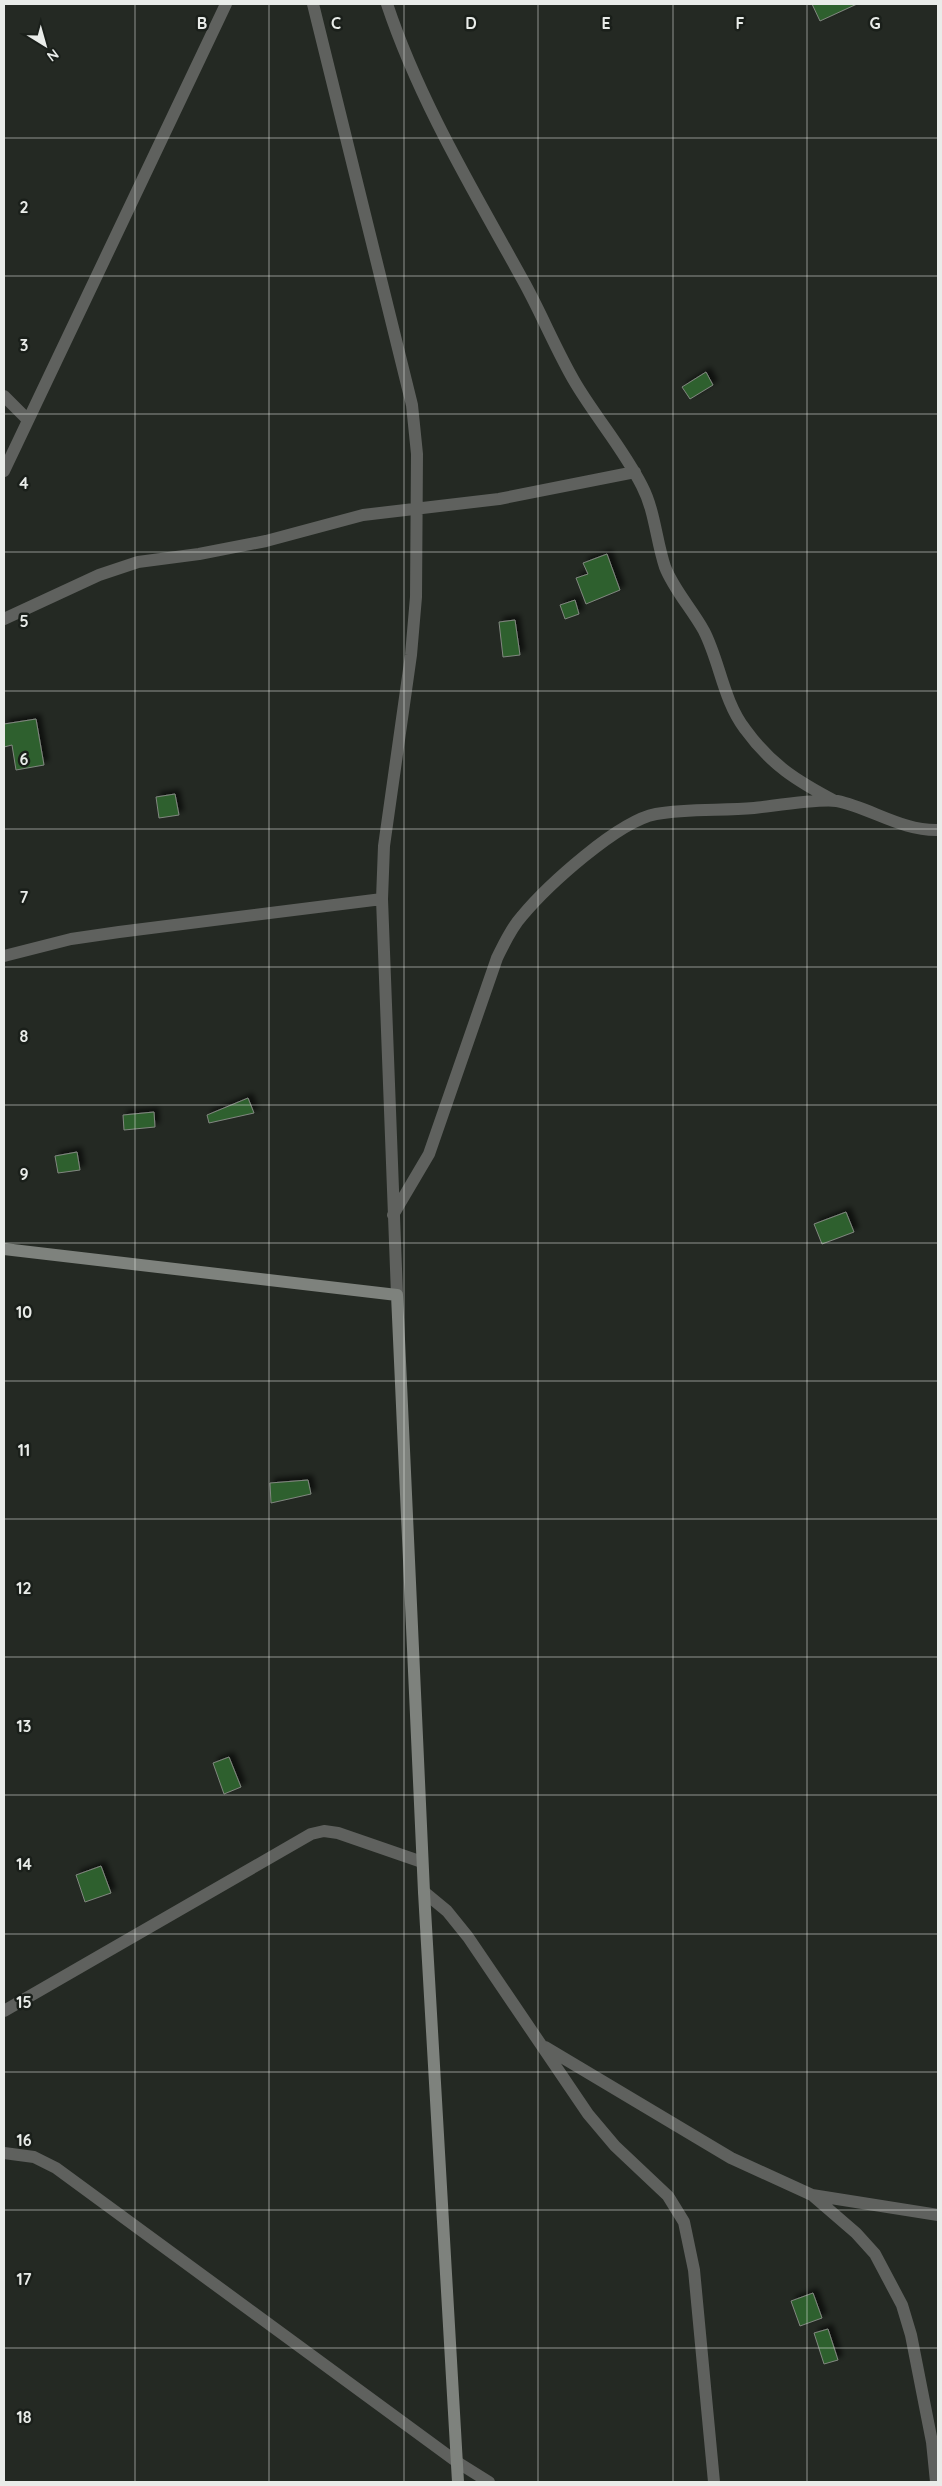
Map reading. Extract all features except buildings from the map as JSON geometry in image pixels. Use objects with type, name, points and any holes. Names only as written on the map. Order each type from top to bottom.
[{"type":"street","points":[[4,471],[226,4]]},
{"type":"street","points":[[312,4],[412,405],[417,454],[416,597],[411,655],[384,846],[382,899],[393,1215],[422,1862],[458,2482]]},
{"type":"street","points":[[387,4],[399,40],[415,76],[477,199],[526,286],[564,363],[589,406],[635,472],[648,502],[666,568],[677,591],[703,629],[714,653],[728,697],[743,728],[765,754],[796,781],[835,800],[905,825],[938,830]]},
{"type":"street","points":[[4,396],[28,420]]},
{"type":"street","points":[[4,619],[99,575],[138,562],[199,554],[266,542],[363,515],[416,510],[499,498],[635,472]]},
{"type":"street","points":[[393,1215],[429,1154],[497,958],[521,916],[555,882],[607,840],[654,814],[721,811],[835,800]]},
{"type":"street","points":[[4,956],[70,939],[382,899]]},
{"type":"street","points":[[4,1249],[397,1296]]},
{"type":"street","points":[[4,2011],[311,1834],[324,1831],[338,1832],[422,1862]]},
{"type":"street","points":[[424,1892],[447,1911],[468,1937],[588,2114],[615,2146],[668,2196],[684,2222],[694,2270],[714,2482]]},
{"type":"street","points":[[542,2045],[731,2158],[812,2195],[938,2215]]},
{"type":"street","points":[[4,2154],[34,2158],[56,2168],[457,2462],[489,2482]]},
{"type":"street","points":[[812,2195],[856,2233],[875,2254],[902,2305],[911,2335],[932,2442],[936,2482]]}]
